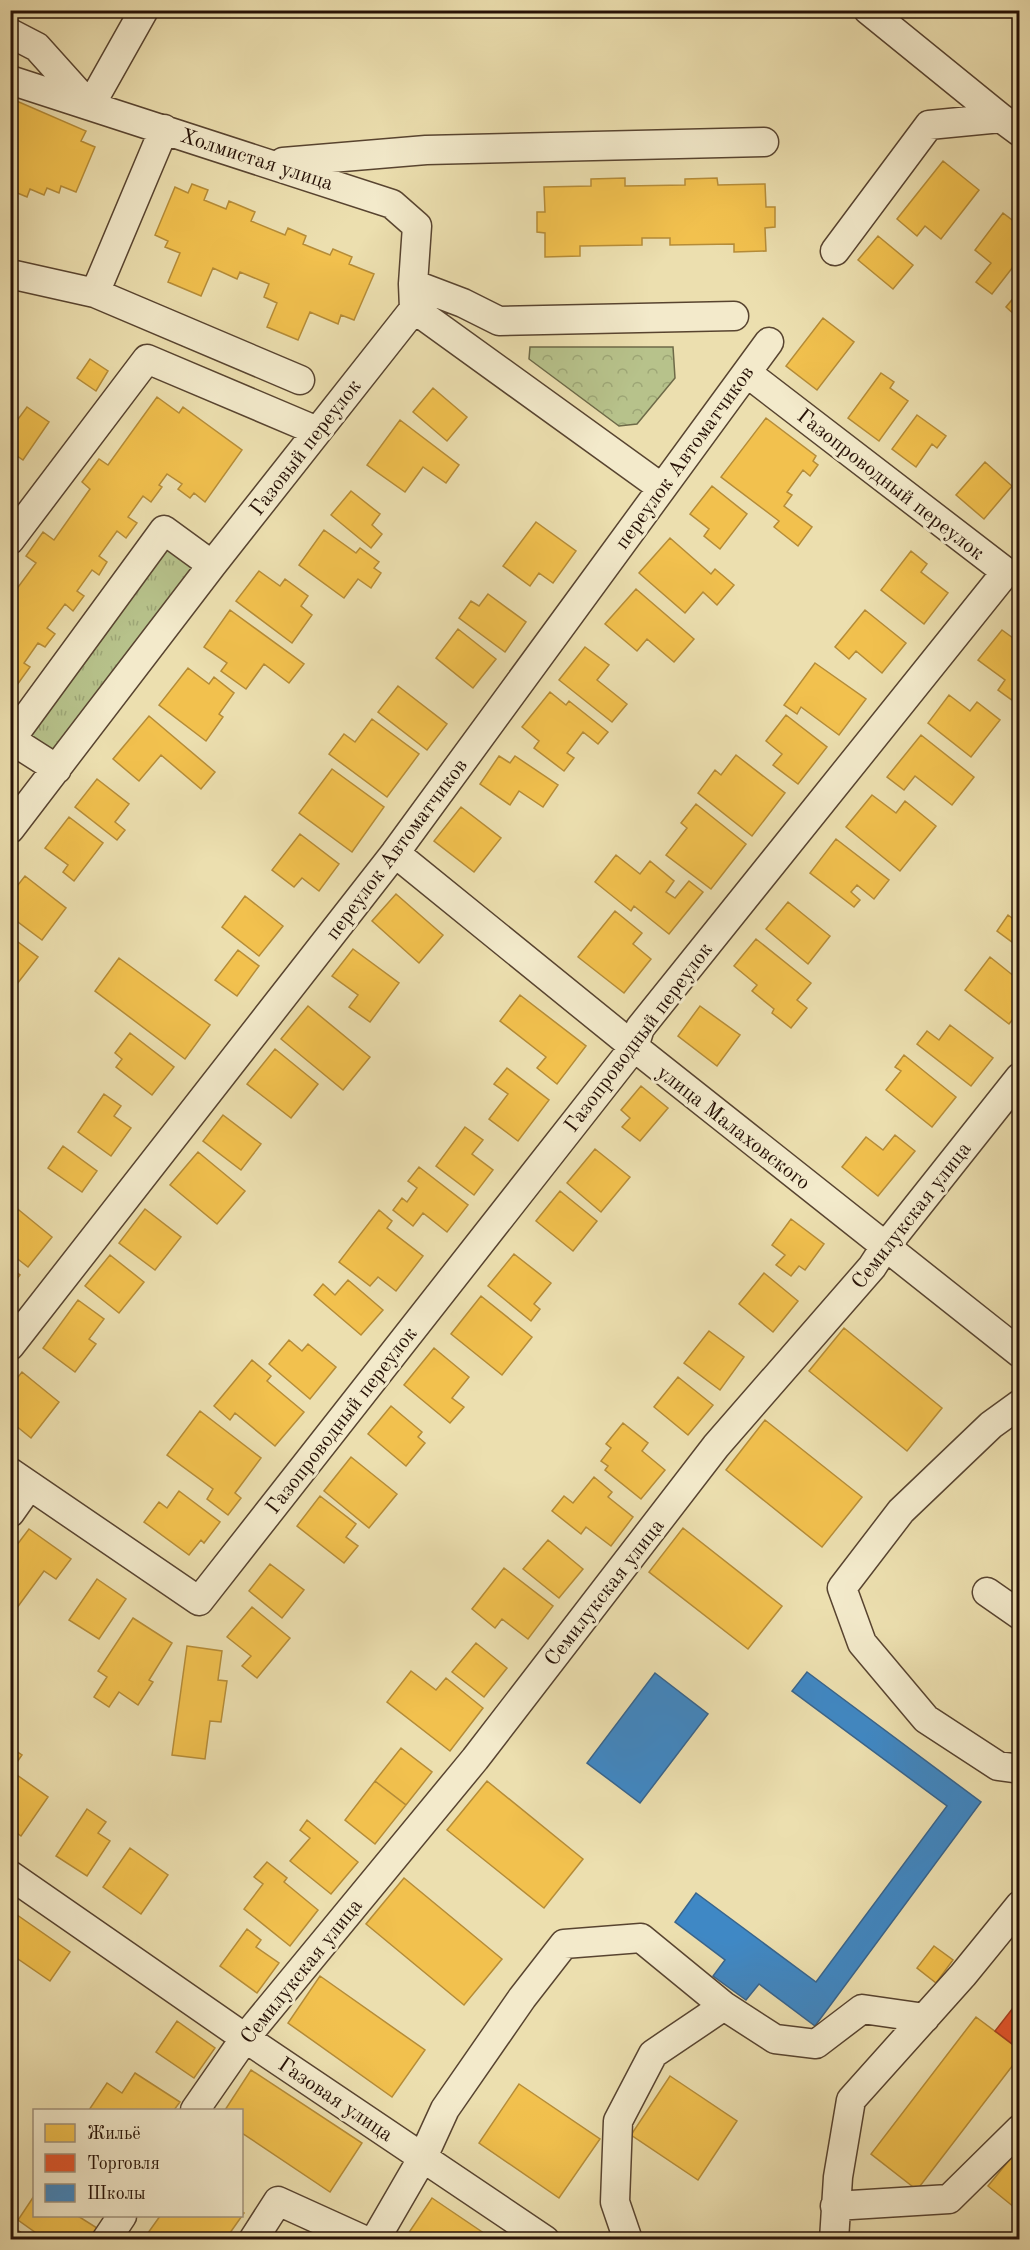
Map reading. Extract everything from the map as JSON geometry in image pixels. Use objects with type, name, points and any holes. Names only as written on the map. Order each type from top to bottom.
[{"type":"street","points":[[10,33],[37,47],[90,106],[144,10]]},
{"type":"street","points":[[868,10],[1010,125]]},
{"type":"street","name":"Холмистая улица","points":[[10,80],[392,204],[417,226],[413,296]]},
{"type":"street","points":[[835,251],[929,126],[1010,125]]},
{"type":"street","points":[[95,293],[164,129]]},
{"type":"street","points":[[271,163],[426,150],[764,142]]},
{"type":"street","points":[[10,274],[95,293],[300,380]]},
{"type":"street","points":[[413,296],[463,303],[499,321],[734,316]]},
{"type":"street","points":[[413,296],[662,488]]},
{"type":"street","name":"Газовый переулок","points":[[10,829],[317,431],[413,296]]},
{"type":"street","name":"переулок Автоматчиков","points":[[10,1346],[395,853],[769,342]]},
{"type":"street","points":[[10,540],[147,359],[317,431]]},
{"type":"street","name":"Газопроводный переулок","points":[[20,1479],[199,1601],[633,1047],[639,1028],[1006,572],[747,373]]},
{"type":"street","points":[[57,769],[11,739],[164,530],[212,565]]},
{"type":"street","name":"улица Малаховского","points":[[395,853],[633,1047],[1020,1353]]},
{"type":"street","name":"Семилукская улица","points":[[196,2109],[245,2038],[475,1759],[716,1446],[872,1266],[1020,1077]]},
{"type":"street","points":[[1020,1404],[991,1425],[901,1511],[842,1588],[862,1643],[926,1719],[998,1766],[1020,1769]]},
{"type":"street","points":[[10,1513],[20,1479]]},
{"type":"street","points":[[987,1592],[1020,1615]]},
{"type":"street","name":"Газовая улица","points":[[10,1875],[245,2038],[545,2240]]},
{"type":"street","points":[[834,2240],[835,2206],[851,2100],[925,2018],[1020,1905]]},
{"type":"street","points":[[375,2240],[423,2157],[445,2109],[522,1998],[564,1944],[641,1938],[724,2006],[775,2039],[816,2044],[862,2009],[925,2018]]},
{"type":"street","points":[[628,2240],[615,2202],[618,2121],[653,2054],[724,2006]]},
{"type":"street","points":[[835,2206],[949,2199],[1020,2129]]},
{"type":"street","points":[[253,2240],[278,2202],[364,2240]]},
{"type":"street","points":[[106,2240],[121,2217]]},
{"type":"green space","points":[[530,347],[673,347],[675,378],[637,424],[619,426],[529,359]]},
{"type":"green space","points":[[164,530],[212,565],[57,769],[11,739]]},
{"type":"building: Жильё","points":[[12,99],[86,131],[81,141],[95,147],[76,192],[61,186],[59,193],[47,188],[44,195],[30,189],[27,197],[10,190]]},
{"type":"building: Жильё","points":[[943,161],[979,190],[941,239],[925,226],[917,236],[897,219]]},
{"type":"building: Жильё","points":[[625,178],[625,186],[685,185],[685,179],[717,178],[718,185],[765,184],[766,207],[775,207],[775,227],[765,228],[766,251],[734,252],[734,244],[670,245],[670,238],[642,238],[642,245],[580,246],[580,256],[545,257],[545,233],[537,232],[537,212],[545,212],[544,187],[591,186],[591,179]]},
{"type":"building: Жильё","points":[[192,184],[208,190],[204,200],[226,209],[229,201],[255,212],[251,221],[285,235],[288,228],[306,236],[303,244],[330,255],[333,249],[352,257],[349,264],[374,274],[354,320],[341,315],[338,324],[310,312],[298,340],[267,327],[277,303],[264,297],[269,284],[240,272],[237,279],[213,268],[201,296],[168,282],[180,253],[165,247],[168,241],[155,235],[175,187],[188,193]]},
{"type":"building: Жильё","points":[[1003,213],[1020,226],[1020,258],[992,294],[976,282],[991,263],[975,250]]},
{"type":"building: Жильё","points":[[878,236],[913,265],[893,289],[858,260]]},
{"type":"building: Жильё","points":[[1020,290],[1020,314],[1017,317],[1006,307]]},
{"type":"building: Жильё","points":[[823,318],[854,342],[817,390],[786,366]]},
{"type":"building: Жильё","points":[[90,359],[108,371],[96,391],[77,378]]},
{"type":"building: Жильё","points":[[881,373],[894,382],[890,388],[908,401],[879,441],[848,418]]},
{"type":"building: Жильё","points":[[433,388],[467,417],[447,441],[413,412]]},
{"type":"building: Жильё","points":[[157,397],[179,413],[183,407],[242,450],[205,502],[194,493],[190,498],[178,489],[182,484],[167,474],[159,485],[162,487],[151,502],[143,496],[128,517],[137,523],[126,538],[117,531],[99,556],[107,562],[99,575],[92,570],[77,591],[84,596],[73,611],[65,604],[47,628],[55,634],[45,647],[38,643],[24,663],[30,667],[17,685],[10,682],[10,598],[36,563],[26,556],[43,532],[54,540],[90,489],[82,482],[99,459],[108,465]]},
{"type":"building: Жильё","points":[[27,407],[49,422],[23,460],[10,451],[10,430]]},
{"type":"building: Жильё","points":[[917,415],[946,436],[937,448],[932,444],[916,467],[892,449]]},
{"type":"building: Жильё","points":[[766,418],[816,456],[813,461],[818,465],[810,476],[803,470],[787,492],[792,495],[784,506],[812,527],[798,546],[774,527],[779,521],[721,477]]},
{"type":"building: Жильё","points":[[400,420],[459,465],[446,483],[423,467],[405,492],[367,465]]},
{"type":"building: Жильё","points":[[985,462],[1012,486],[984,519],[956,495]]},
{"type":"building: Жильё","points":[[712,486],[747,514],[720,549],[704,536],[709,529],[690,514]]},
{"type":"building: Жильё","points":[[351,491],[380,514],[372,525],[382,534],[371,548],[331,515]]},
{"type":"building: Жильё","points":[[536,522],[576,551],[553,583],[539,573],[530,586],[503,566]]},
{"type":"building: Жильё","points":[[324,530],[356,553],[360,548],[379,562],[374,568],[381,573],[371,588],[358,579],[344,598],[299,565]]},
{"type":"building: Жильё","points":[[670,538],[711,574],[715,569],[734,585],[717,605],[703,592],[685,613],[639,573]]},
{"type":"building: Жильё","points":[[911,551],[927,564],[921,572],[948,593],[924,624],[881,590]]},
{"type":"building: Жильё","points":[[259,571],[280,586],[285,579],[308,596],[301,606],[312,615],[292,643],[236,601]]},
{"type":"building: Жильё","points":[[636,589],[694,639],[674,662],[647,639],[637,651],[605,624]]},
{"type":"building: Жильё","points":[[488,594],[526,622],[505,652],[459,618],[471,601],[479,606]]},
{"type":"building: Жильё","points":[[230,610],[304,664],[289,683],[264,664],[246,689],[221,671],[227,663],[204,647]]},
{"type":"building: Жильё","points":[[865,610],[906,643],[882,673],[856,651],[849,659],[835,647]]},
{"type":"building: Жильё","points":[[458,629],[496,659],[473,688],[436,658]]},
{"type":"building: Жильё","points":[[1002,630],[1020,643],[1020,706],[998,690],[1005,680],[978,660]]},
{"type":"building: Жильё","points":[[585,647],[609,665],[597,680],[627,704],[612,722],[559,680]]},
{"type":"building: Жильё","points":[[815,663],[866,699],[839,735],[801,707],[797,714],[784,705]]},
{"type":"building: Жильё","points":[[188,668],[209,684],[214,677],[234,693],[219,714],[223,717],[206,741],[159,705]]},
{"type":"building: Жильё","points":[[398,686],[447,724],[427,750],[378,712]]},
{"type":"building: Жильё","points":[[550,692],[566,705],[569,701],[608,732],[598,744],[583,732],[567,753],[574,758],[564,771],[534,748],[539,741],[522,727]]},
{"type":"building: Жильё","points":[[949,695],[970,711],[977,702],[1000,720],[971,757],[928,723]]},
{"type":"building: Жильё","points":[[786,715],[827,747],[798,784],[773,765],[782,754],[766,741]]},
{"type":"building: Жильё","points":[[149,716],[215,772],[201,789],[161,755],[139,781],[113,759]]},
{"type":"building: Жильё","points":[[372,719],[419,754],[387,797],[329,754],[344,734],[355,742]]},
{"type":"building: Жильё","points":[[921,735],[974,777],[952,805],[915,776],[904,790],[887,777]]},
{"type":"building: Жильё","points":[[736,755],[785,793],[752,836],[698,793],[715,770],[721,775]]},
{"type":"building: Жильё","points":[[499,756],[510,763],[515,756],[558,785],[543,807],[519,791],[510,805],[480,784]]},
{"type":"building: Жильё","points":[[332,769],[384,807],[352,852],[299,813]]},
{"type":"building: Жильё","points":[[97,779],[129,804],[115,822],[125,830],[117,840],[75,807]]},
{"type":"building: Жильё","points":[[872,795],[896,813],[905,801],[936,826],[900,871],[846,827]]},
{"type":"building: Жильё","points":[[696,804],[746,844],[711,889],[666,855],[687,828],[681,823]]},
{"type":"building: Жильё","points":[[461,807],[501,838],[474,872],[434,841]]},
{"type":"building: Жильё","points":[[69,817],[103,843],[74,881],[63,872],[68,865],[45,848]]},
{"type":"building: Жильё","points":[[300,834],[339,864],[319,891],[302,878],[294,887],[272,870]]},
{"type":"building: Жильё","points":[[836,839],[889,880],[874,899],[857,885],[851,892],[860,900],[854,907],[810,873]]},
{"type":"building: Жильё","points":[[616,855],[640,874],[650,861],[674,881],[666,892],[675,898],[689,881],[703,892],[669,934],[634,906],[631,911],[595,882]]},
{"type":"building: Жильё","points":[[25,876],[66,908],[42,940],[10,916],[10,895]]},
{"type":"building: Жильё","points":[[396,894],[443,935],[419,963],[372,921]]},
{"type":"building: Жильё","points":[[245,896],[283,926],[259,956],[222,927]]},
{"type":"building: Жильё","points":[[788,902],[830,936],[808,964],[766,929]]},
{"type":"building: Жильё","points":[[615,911],[642,933],[633,944],[651,959],[624,993],[578,957]]},
{"type":"building: Жильё","points":[[1008,915],[1020,924],[1020,948],[997,931]]},
{"type":"building: Жильё","points":[[10,936],[38,957],[10,993]]},
{"type":"building: Жильё","points":[[756,939],[811,983],[797,1000],[807,1008],[791,1028],[772,1013],[774,1009],[752,991],[757,985],[734,966]]},
{"type":"building: Жильё","points":[[353,949],[399,983],[370,1022],[349,1007],[358,995],[332,976]]},
{"type":"building: Жильё","points":[[238,950],[259,966],[237,996],[215,980]]},
{"type":"building: Жильё","points":[[990,957],[1020,981],[1020,1010],[1009,1024],[965,990]]},
{"type":"building: Жильё","points":[[119,958],[210,1025],[185,1059],[95,991]]},
{"type":"building: Жильё","points":[[520,995],[586,1046],[557,1084],[537,1068],[546,1057],[500,1021]]},
{"type":"building: Жильё","points":[[308,1006],[370,1057],[343,1090],[281,1039]]},
{"type":"building: Жильё","points":[[700,1006],[740,1035],[717,1066],[678,1036]]},
{"type":"building: Жильё","points":[[950,1025],[993,1058],[971,1086],[917,1044],[927,1031],[939,1040]]},
{"type":"building: Жильё","points":[[130,1033],[174,1067],[152,1095],[116,1067],[122,1059],[115,1053]]},
{"type":"building: Жильё","points":[[275,1049],[318,1084],[291,1118],[247,1084]]},
{"type":"building: Жильё","points":[[904,1055],[956,1097],[932,1127],[886,1090],[901,1071],[895,1067]]},
{"type":"building: Жильё","points":[[507,1068],[549,1100],[518,1141],[489,1119],[508,1094],[494,1084]]},
{"type":"building: Жильё","points":[[641,1086],[668,1108],[640,1141],[622,1127],[630,1118],[621,1110]]},
{"type":"building: Жильё","points":[[104,1094],[121,1106],[114,1116],[131,1128],[111,1156],[78,1132]]},
{"type":"building: Жильё","points":[[223,1115],[261,1144],[241,1170],[203,1141]]},
{"type":"building: Жильё","points":[[465,1127],[483,1140],[472,1154],[493,1170],[474,1195],[436,1166]]},
{"type":"building: Жильё","points":[[895,1135],[915,1151],[878,1196],[842,1167],[866,1137],[883,1150]]},
{"type":"building: Жильё","points":[[63,1146],[97,1171],[82,1192],[48,1168]]},
{"type":"building: Жильё","points":[[595,1149],[630,1177],[601,1212],[567,1183]]},
{"type":"building: Жильё","points":[[198,1152],[245,1191],[217,1224],[170,1185]]},
{"type":"building: Жильё","points":[[419,1167],[468,1205],[447,1232],[423,1213],[413,1226],[393,1210],[402,1198],[407,1202],[417,1188],[408,1181]]},
{"type":"building: Жильё","points":[[560,1191],[597,1221],[573,1251],[536,1221]]},
{"type":"building: Жильё","points":[[14,1206],[52,1237],[28,1267],[10,1253],[10,1210]]},
{"type":"building: Жильё","points":[[145,1209],[181,1237],[155,1270],[119,1243]]},
{"type":"building: Жильё","points":[[379,1210],[392,1221],[387,1228],[423,1256],[396,1291],[378,1277],[370,1286],[339,1262]]},
{"type":"building: Жильё","points":[[791,1219],[824,1244],[805,1270],[799,1266],[791,1276],[776,1265],[785,1255],[772,1245]]},
{"type":"building: Жильё","points":[[514,1254],[551,1283],[534,1304],[540,1309],[531,1321],[488,1286]]},
{"type":"building: Жильё","points":[[110,1255],[144,1282],[119,1313],[85,1286]]},
{"type":"building: Жильё","points":[[10,1267],[20,1275],[10,1288]]},
{"type":"building: Жильё","points":[[764,1273],[798,1301],[773,1332],[739,1304]]},
{"type":"building: Жильё","points":[[348,1280],[383,1310],[361,1335],[314,1295],[323,1284],[335,1295]]},
{"type":"building: Жильё","points":[[481,1296],[532,1337],[502,1375],[451,1334]]},
{"type":"building: Жильё","points":[[78,1300],[104,1319],[89,1339],[96,1344],[75,1372],[43,1348]]},
{"type":"building: Жильё","points":[[844,1328],[942,1408],[907,1451],[809,1371]]},
{"type":"building: Жильё","points":[[709,1331],[744,1357],[720,1390],[684,1363]]},
{"type":"building: Жильё","points":[[289,1340],[302,1351],[308,1344],[336,1367],[310,1399],[269,1364]]},
{"type":"building: Жильё","points":[[434,1348],[469,1377],[452,1398],[464,1407],[450,1423],[404,1385]]},
{"type":"building: Жильё","points":[[252,1360],[271,1376],[267,1381],[304,1412],[275,1446],[235,1413],[230,1420],[214,1406]]},
{"type":"building: Жильё","points":[[22,1372],[59,1402],[31,1438],[10,1421],[10,1387]]},
{"type":"building: Жильё","points":[[678,1377],[713,1405],[688,1435],[654,1407]]},
{"type":"building: Жильё","points":[[391,1406],[422,1432],[418,1437],[425,1443],[406,1466],[368,1434]]},
{"type":"building: Жильё","points":[[200,1411],[261,1458],[235,1493],[241,1498],[228,1515],[207,1499],[213,1489],[167,1455]]},
{"type":"building: Жильё","points":[[765,1420],[862,1497],[822,1547],[726,1470]]},
{"type":"building: Жильё","points":[[623,1423],[648,1443],[642,1451],[665,1470],[641,1499],[605,1470],[608,1466],[601,1461],[611,1448],[606,1444]]},
{"type":"building: Жильё","points":[[351,1457],[397,1494],[369,1528],[324,1491]]},
{"type":"building: Жильё","points":[[594,1477],[612,1492],[608,1497],[633,1517],[611,1546],[586,1527],[581,1534],[552,1511],[564,1496],[573,1503]]},
{"type":"building: Жильё","points":[[179,1491],[220,1522],[204,1543],[201,1540],[189,1555],[144,1522],[159,1502],[167,1508]]},
{"type":"building: Жильё","points":[[320,1496],[356,1524],[346,1537],[358,1546],[344,1563],[297,1526]]},
{"type":"building: Жильё","points":[[683,1528],[782,1606],[748,1649],[649,1572]]},
{"type":"building: Жильё","points":[[29,1529],[71,1559],[56,1579],[44,1571],[11,1616],[10,1554]]},
{"type":"building: Жильё","points":[[548,1540],[583,1569],[559,1598],[523,1569]]},
{"type":"building: Жильё","points":[[270,1564],[304,1590],[282,1618],[249,1591]]},
{"type":"building: Жильё","points":[[504,1568],[553,1606],[528,1639],[502,1619],[495,1628],[472,1609]]},
{"type":"building: Жильё","points":[[97,1579],[126,1599],[99,1639],[69,1620]]},
{"type":"building: Жильё","points":[[252,1607],[290,1638],[257,1678],[242,1666],[251,1656],[227,1637]]},
{"type":"building: Жильё","points":[[133,1618],[172,1643],[149,1680],[153,1682],[138,1705],[119,1692],[109,1707],[94,1697],[107,1677],[98,1671]]},
{"type":"building: Жильё","points":[[476,1643],[507,1668],[484,1697],[452,1672]]},
{"type":"building: Жильё","points":[[187,1646],[222,1651],[218,1680],[227,1681],[221,1722],[210,1721],[205,1759],[172,1755]]},
{"type":"building: Жильё","points":[[411,1671],[436,1690],[446,1678],[483,1708],[450,1751],[387,1702]]},
{"type":"building: Жильё","points":[[10,1747],[22,1755],[13,1768],[10,1766]]},
{"type":"building: Жильё","points":[[401,1748],[432,1772],[406,1805],[375,1781]]},
{"type":"building: Жильё","points":[[17,1775],[48,1797],[21,1836],[10,1828],[10,1784]]},
{"type":"building: Жильё","points":[[375,1781],[406,1805],[375,1844],[345,1820]]},
{"type":"building: Жильё","points":[[487,1781],[583,1859],[544,1908],[447,1830]]},
{"type":"building: Жильё","points":[[87,1809],[106,1822],[98,1833],[110,1841],[87,1876],[56,1856]]},
{"type":"building: Жильё","points":[[307,1820],[358,1862],[331,1894],[290,1861],[310,1838],[300,1830]]},
{"type":"building: Жильё","points":[[130,1848],[168,1875],[141,1914],[103,1887]]},
{"type":"building: Жильё","points":[[267,1862],[287,1878],[284,1882],[318,1910],[290,1946],[244,1909],[263,1884],[254,1877]]},
{"type":"building: Жильё","points":[[404,1878],[502,1959],[464,2005],[366,1924]]},
{"type":"building: Жильё","points":[[10,1910],[70,1952],[50,1981],[15,1957],[10,1963]]},
{"type":"building: Жильё","points":[[247,1929],[261,1940],[256,1947],[279,1963],[257,1993],[220,1966]]},
{"type":"building: Жильё","points":[[934,1946],[953,1960],[936,1983],[917,1968]]},
{"type":"building: Жильё","points":[[320,1976],[425,2050],[392,2097],[288,2023]]},
{"type":"building: Жильё","points":[[976,2017],[1020,2050],[1020,2056],[917,2190],[871,2154]]},
{"type":"building: Жильё","points":[[177,2021],[215,2048],[194,2078],[156,2052]]},
{"type":"building: Жильё","points":[[251,2070],[362,2143],[330,2192],[243,2134],[243,2109],[226,2109]]},
{"type":"building: Жильё","points":[[135,2073],[180,2102],[175,2109],[90,2109],[107,2083],[122,2093]]},
{"type":"building: Жильё","points":[[670,2076],[737,2121],[698,2180],[631,2135]]},
{"type":"building: Жильё","points":[[519,2084],[600,2139],[559,2198],[479,2143]]},
{"type":"building: Жильё","points":[[1020,2147],[1020,2212],[988,2186]]},
{"type":"building: Жильё","points":[[33,2198],[33,2217],[80,2217],[97,2228],[90,2240],[46,2240],[18,2220]]},
{"type":"building: Жильё","points":[[432,2198],[494,2240],[404,2240]]},
{"type":"building: Жильё","points":[[159,2217],[241,2217],[225,2240],[143,2240]]},
{"type":"building: Жильё","points":[[19,2231],[32,2240],[10,2240],[10,2235],[15,2238]]},
{"type":"building: Торговля","points":[[1020,1999],[1020,2050],[995,2031]]},
{"type":"building: Школы","points":[[807,1672],[981,1802],[815,2026],[759,1984],[746,2000],[713,1976],[725,1960],[675,1922],[696,1893],[816,1982],[947,1806],[792,1691]]},
{"type":"building: Школы","points":[[655,1673],[708,1714],[640,1803],[587,1763]]}]
